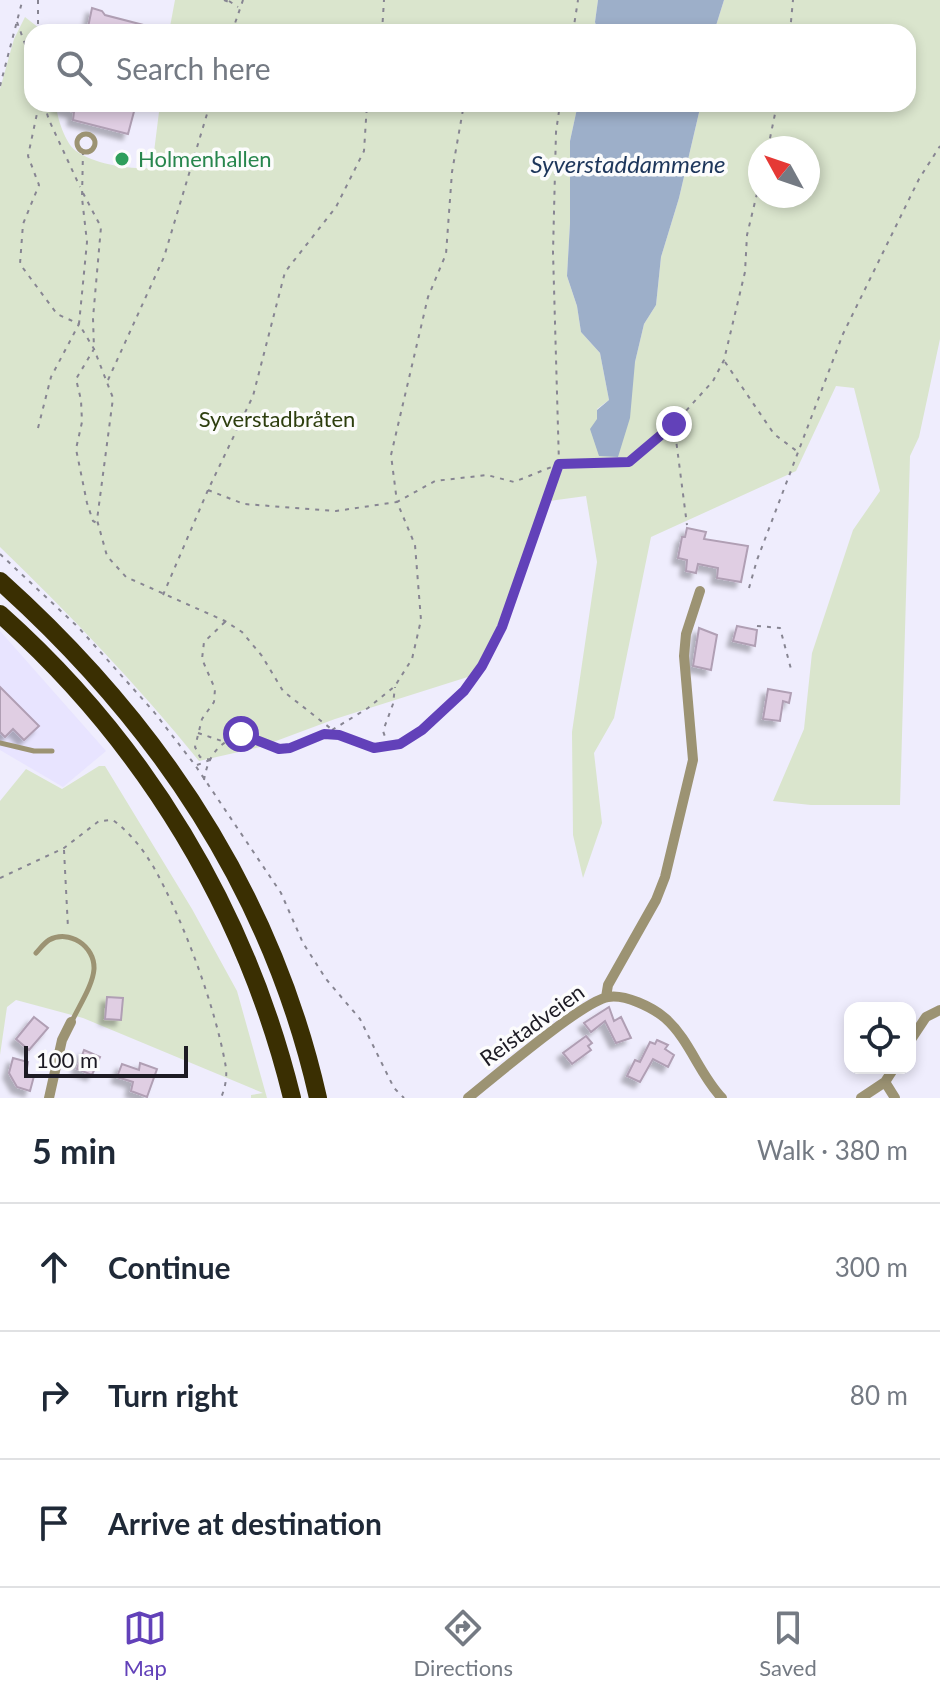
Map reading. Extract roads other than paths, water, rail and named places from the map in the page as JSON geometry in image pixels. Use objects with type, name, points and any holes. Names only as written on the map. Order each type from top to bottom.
[{"type":"highway","points":[[0,581],[90,668],[160,752],[191,797],[255,915],[301,1035],[318,1098]]},
{"type":"highway","points":[[0,614],[107,725],[171,810],[234,927],[279,1043],[292,1098]]},
{"type":"street","points":[[606,997],[608,985],[656,900],[665,877],[693,760],[684,656],[686,634],[700,591]]},
{"type":"street","name":"Reistadveien","points":[[468,1098],[575,1014],[606,997],[629,1000],[664,1017],[685,1041],[722,1098]]},
{"type":"street","points":[[916,1032],[926,1017],[940,1010]]},
{"type":"street","points":[[49,1098],[62,1040],[71,1022]]},
{"type":"street","points":[[861,1098],[885,1082],[890,1074]]},
{"type":"street","points":[[885,1082],[895,1098]]},
{"type":"lane","points":[[0,743],[34,751],[52,751]]},
{"type":"lane","points":[[36,953],[50,939],[69,937],[83,944],[90,952],[94,969],[71,1022]]},
{"type":"water","points":[[598,0],[724,0],[716,24],[595,22]]},
{"type":"water","name":"Syverstaddammene","points":[[576,112],[699,112],[679,198],[661,257],[656,305],[644,324],[635,362],[630,418],[618,457],[599,456],[590,429],[597,419],[597,410],[609,400],[600,353],[581,332],[577,306],[567,276],[570,141]]},
{"type":"place","name":"Holmenhallen","points":[[122,159]]},
{"type":"park label","name":"Syverstadbråten","points":[[277,419]]}]
